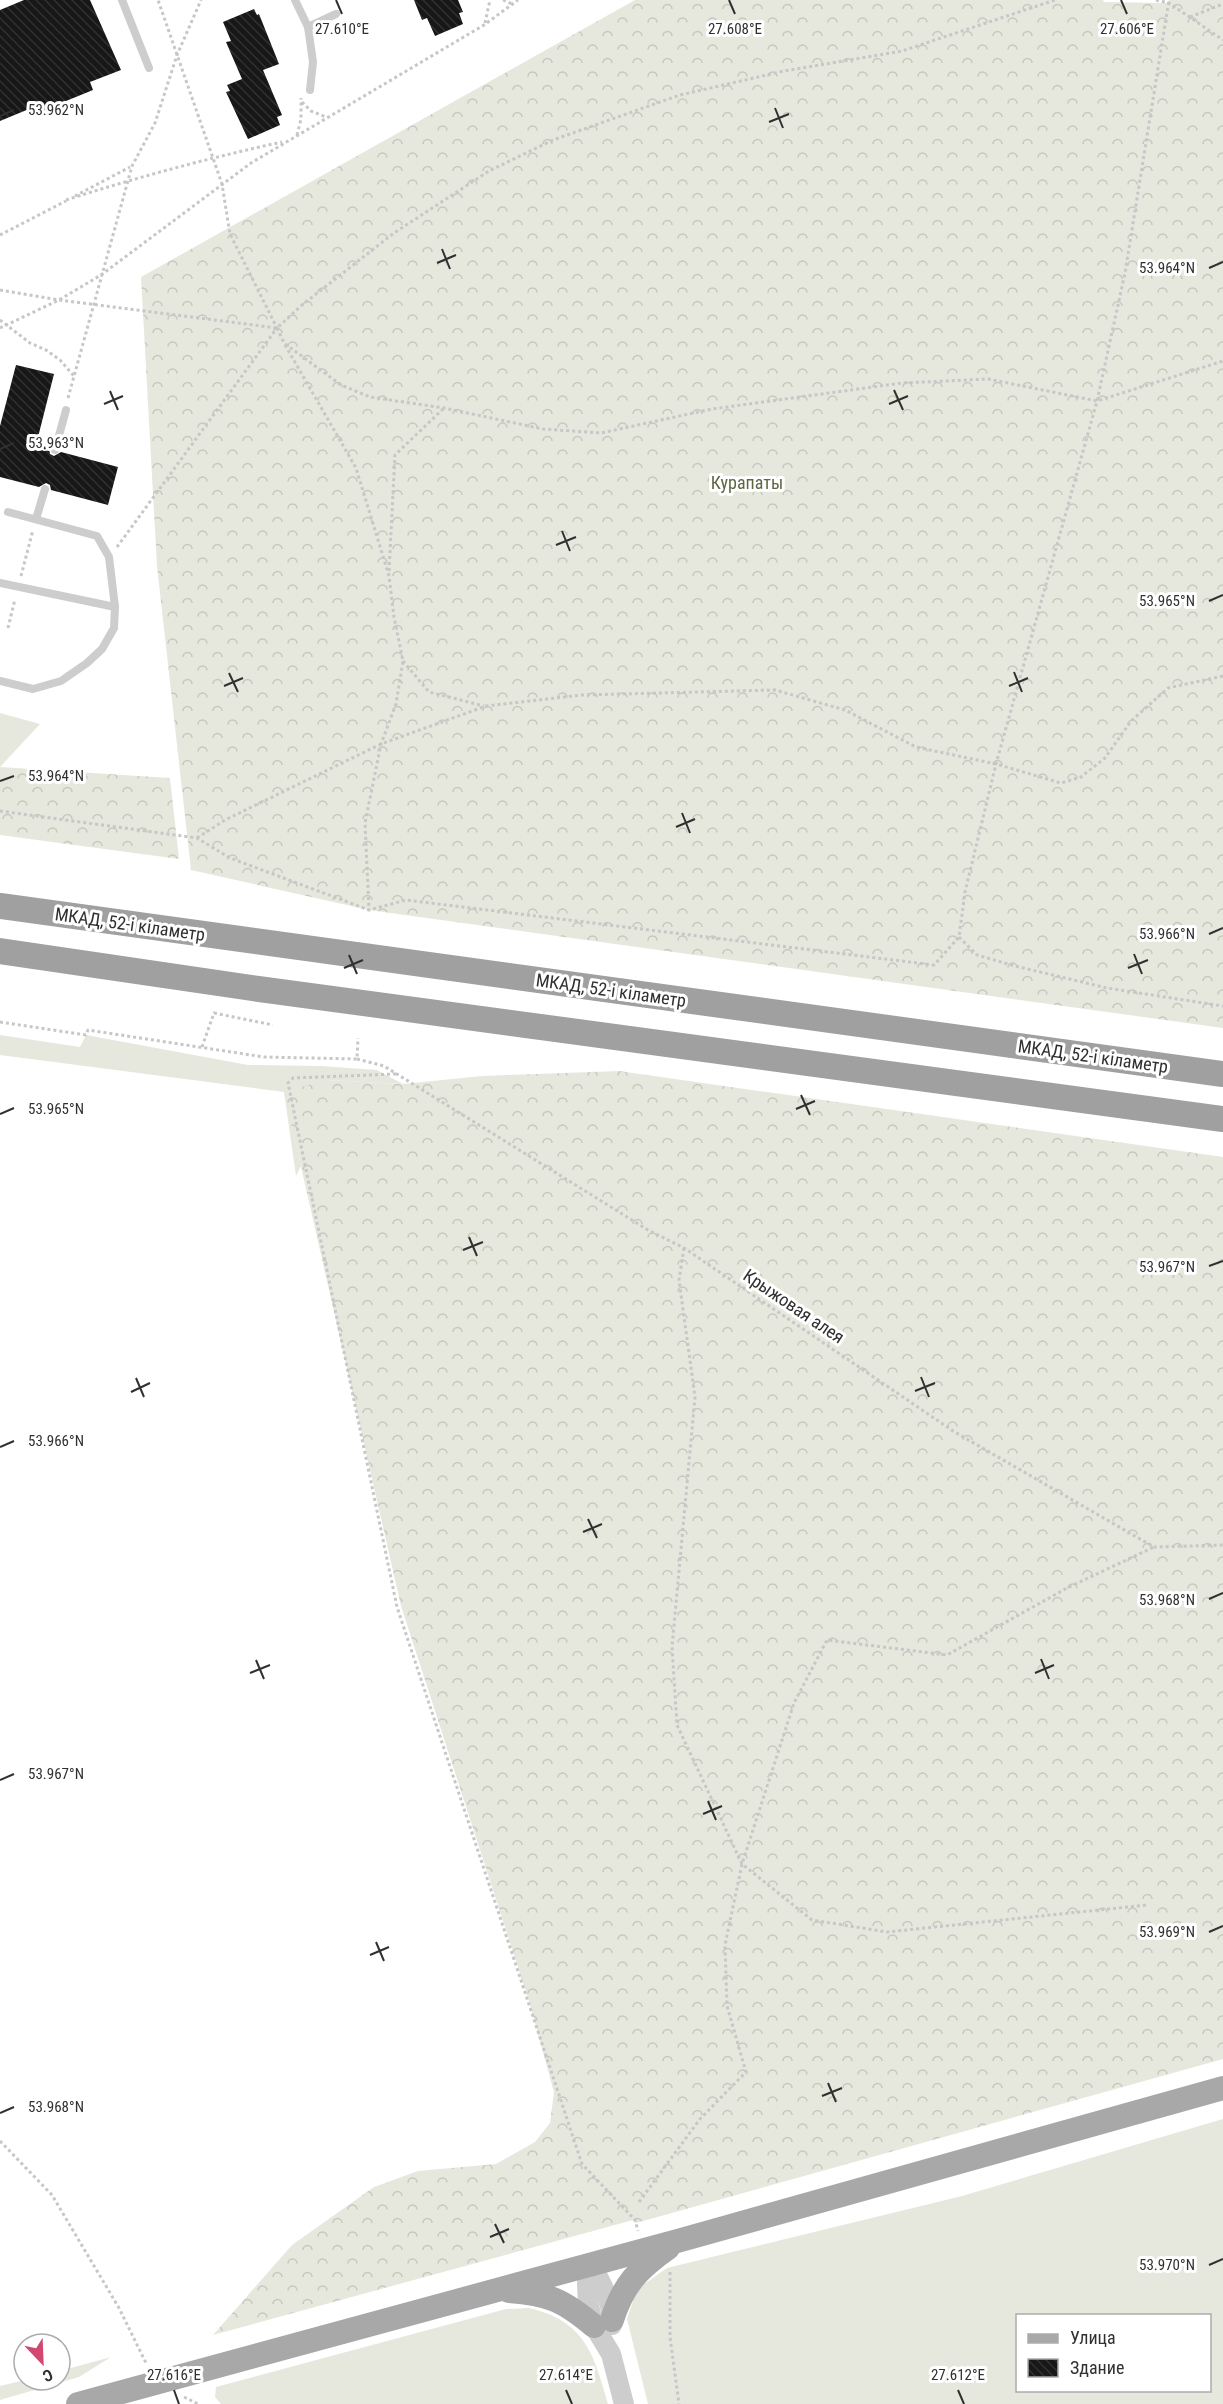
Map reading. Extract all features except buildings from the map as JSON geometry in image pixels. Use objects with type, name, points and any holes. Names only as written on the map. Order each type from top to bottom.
[{"type":"highway","name":"МКАД, 52-і кіламетр","points":[[0,906],[1223,1074]]},
{"type":"highway","points":[[0,951],[1223,1119]]},
{"type":"main road","points":[[78,2404],[590,2263],[663,2247],[1223,2088]]},
{"type":"main road","points":[[497,2290],[531,2292],[552,2297],[603,2323],[635,2274],[663,2247]]},
{"type":"street","points":[[590,2263],[600,2280],[603,2323],[624,2404]]},
{"type":"lane","points":[[122,0],[149,68]]},
{"type":"lane","points":[[295,0],[308,27],[313,62],[310,90]]},
{"type":"lane","points":[[308,27],[336,14]]},
{"type":"lane","points":[[55,450],[66,410]]},
{"type":"lane","points":[[36,519],[45,489]]},
{"type":"lane","points":[[0,681],[33,689],[61,681],[87,663],[102,649],[114,628],[115,607],[109,557],[97,536],[8,512]]},
{"type":"lane","points":[[0,583],[115,607]]},
{"type":"path","points":[[158,0],[222,184],[230,234],[284,343],[356,468],[389,576]]},
{"type":"path","points":[[66,410],[127,180],[155,123],[177,55],[201,0]]},
{"type":"path","points":[[484,25],[490,0]]},
{"type":"path","points":[[503,0],[512,4]]},
{"type":"path","points":[[0,328],[59,300],[101,275],[222,184],[284,142],[484,25],[518,0]]},
{"type":"path","points":[[109,557],[277,328],[302,305],[394,233],[489,171],[553,140],[680,95],[784,71],[902,51],[1056,0]]},
{"type":"path","points":[[1156,0],[1169,1],[1223,40]]},
{"type":"path","points":[[0,811],[197,838],[230,858],[369,910],[406,900],[934,965],[959,937],[965,892],[996,764],[1097,400],[1125,273],[1169,1]]},
{"type":"path","points":[[1190,17],[1223,4]]},
{"type":"path","points":[[301,100],[311,111],[327,117]]},
{"type":"path","points":[[66,200],[127,180],[212,157],[284,142]]},
{"type":"path","points":[[0,235],[132,166]]},
{"type":"path","points":[[0,290],[93,305],[277,328]]},
{"type":"path","points":[[0,320],[60,360],[74,376]]},
{"type":"path","points":[[284,343],[341,385],[370,397],[444,408],[543,429],[601,433],[712,409],[902,383],[988,379],[1097,400],[1223,361]]},
{"type":"path","points":[[369,910],[365,823],[381,744],[396,704],[403,661],[389,576],[395,454],[444,408]]},
{"type":"path","points":[[403,661],[429,692],[486,706]]},
{"type":"path","points":[[197,838],[225,820],[381,744],[486,706],[582,694],[775,690],[845,710],[915,747],[996,764],[1061,783],[1081,777],[1105,758],[1131,721],[1168,688],[1223,676]]},
{"type":"path","points":[[959,937],[976,955],[1015,966],[1107,988],[1223,1006]]},
{"type":"path","points":[[202,1047],[214,1013],[273,1025]]},
{"type":"path","name":"Крыжовая алея","points":[[0,1022],[86,1035],[88,1030],[264,1057],[357,1059],[384,1066],[648,1230],[684,1248],[953,1431],[1154,1547]]},
{"type":"path","points":[[357,1059],[358,1038]]},
{"type":"path","points":[[396,1074],[302,1077],[293,1078],[288,1083],[393,1584],[398,1607],[582,2164],[663,2247],[671,2274],[670,2337],[679,2404]]},
{"type":"path","points":[[684,1248],[679,1280],[695,1397],[672,1647],[677,1725],[742,1864],[812,1920],[887,1932],[1147,1905]]},
{"type":"path","points":[[639,2202],[700,2120],[746,2072],[727,2006],[725,1945],[742,1864],[794,1703],[826,1640],[947,1655],[1067,1588],[1154,1547],[1223,1545]]},
{"type":"path","points":[[0,2140],[52,2195],[119,2308],[155,2383]]},
{"type":"green space","name":"Курапаты","points":[[635,0],[1103,0],[1104,2],[1168,3],[1169,0],[1223,0],[1223,1028],[369,910],[191,870],[157,566],[141,277]]},
{"type":"green space","points":[[0,713],[40,724],[0,767]]},
{"type":"green space","points":[[0,767],[170,778],[179,859],[0,835]]},
{"type":"green space","points":[[0,1035],[80,1047],[86,1035],[248,1065],[321,1066],[377,1070],[403,1084],[326,1080],[294,1113],[294,1136],[301,1166],[296,1176],[284,1092],[0,1055]]},
{"type":"green space","points":[[619,1071],[1223,1157],[1223,2059],[636,2223],[633,2220],[213,2335],[292,2245],[374,2187],[418,2171],[496,2164],[535,2142],[550,2123],[554,2092],[529,2001],[401,1606],[284,1092],[326,1080],[403,1084],[482,1076]]},
{"type":"green space","points":[[1223,2119],[1223,2404],[648,2404],[627,2319],[635,2295],[643,2285],[667,2268],[962,2196]]},
{"type":"green space","points":[[529,2308],[563,2321],[575,2331],[592,2355],[608,2404],[221,2404],[215,2397],[216,2387],[506,2309]]},
{"type":"green space","points":[[111,2357],[72,2379],[72,2368]]},
{"type":"green space","points":[[12,2383],[12,2392],[27,2392],[0,2400],[0,2386]]}]
